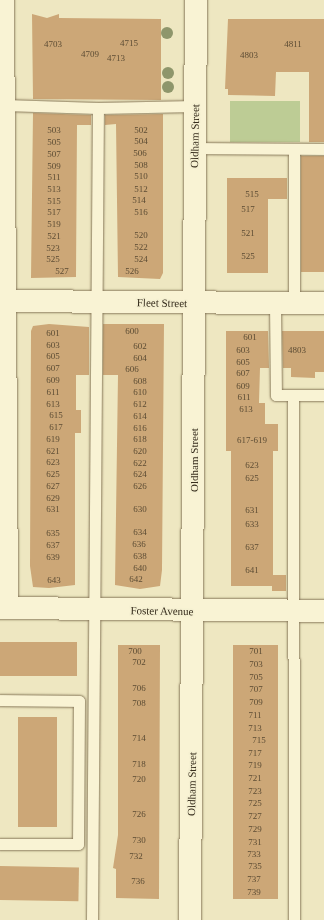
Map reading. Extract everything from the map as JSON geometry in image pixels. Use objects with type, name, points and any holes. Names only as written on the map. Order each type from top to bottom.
[{"type":"street","points":[[3,0],[3,608]]},
{"type":"street","name":"Oldham Street","points":[[190,920],[194,612],[196,0]]},
{"type":"street","name":"Fleet Street","points":[[3,301],[194,304],[324,302]]},
{"type":"street","name":"Foster Avenue","points":[[3,608],[194,612],[324,611]]},
{"type":"lane","points":[[4,105],[98,108],[196,106]]},
{"type":"lane","points":[[92,920],[95,610],[95,303],[98,108]]},
{"type":"lane","points":[[195,148],[324,149]]},
{"type":"lane","points":[[294,149],[284,303],[276,395],[324,396]]},
{"type":"lane","points":[[293,395],[294,920]]},
{"type":"lane","points":[[0,700],[79,701],[78,844],[0,844]]},
{"type":"green space","points":[[230,101],[300,101],[300,142],[230,142]]},
{"type":"building","points":[[32,14],[47,18],[59,14],[59,18],[161,19],[161,100],[33,99]]},
{"type":"building","points":[[228,19],[324,19],[324,142],[309,142],[309,72],[276,72],[275,96],[228,95],[228,89],[225,89]]},
{"type":"building","points":[[33,113],[91,115],[91,125],[77,125],[76,277],[31,278]]},
{"type":"building","points":[[163,114],[163,273],[160,279],[118,277],[116,124],[105,125],[105,115]]},
{"type":"building","points":[[301,156],[324,156],[324,272],[301,272]]},
{"type":"building","points":[[227,178],[287,178],[287,199],[268,199],[268,273],[227,273]]},
{"type":"building","points":[[49,324],[89,327],[89,375],[76,375],[76,410],[81,410],[81,433],[75,433],[75,585],[49,588],[33,587],[30,566],[31,331],[33,326]]},
{"type":"building","points":[[103,324],[164,324],[162,570],[160,586],[140,589],[115,585],[118,375],[103,375]]},
{"type":"building","points":[[226,331],[268,331],[269,368],[260,368],[259,403],[265,403],[265,424],[278,424],[278,451],[273,451],[273,575],[286,575],[286,591],[272,591],[272,586],[231,586],[231,451],[226,451]]},
{"type":"building","points":[[282,331],[324,331],[324,372],[315,372],[315,378],[291,377],[291,368],[283,368]]},
{"type":"building","points":[[0,642],[77,642],[77,676],[0,676]]},
{"type":"building","points":[[118,645],[160,645],[159,899],[116,898],[116,869],[113,868],[118,835]]},
{"type":"building","points":[[233,645],[278,645],[278,899],[233,899]]},
{"type":"building","points":[[18,717],[57,717],[57,827],[18,827]]},
{"type":"building","points":[[0,866],[79,867],[78,901],[0,900]]}]
